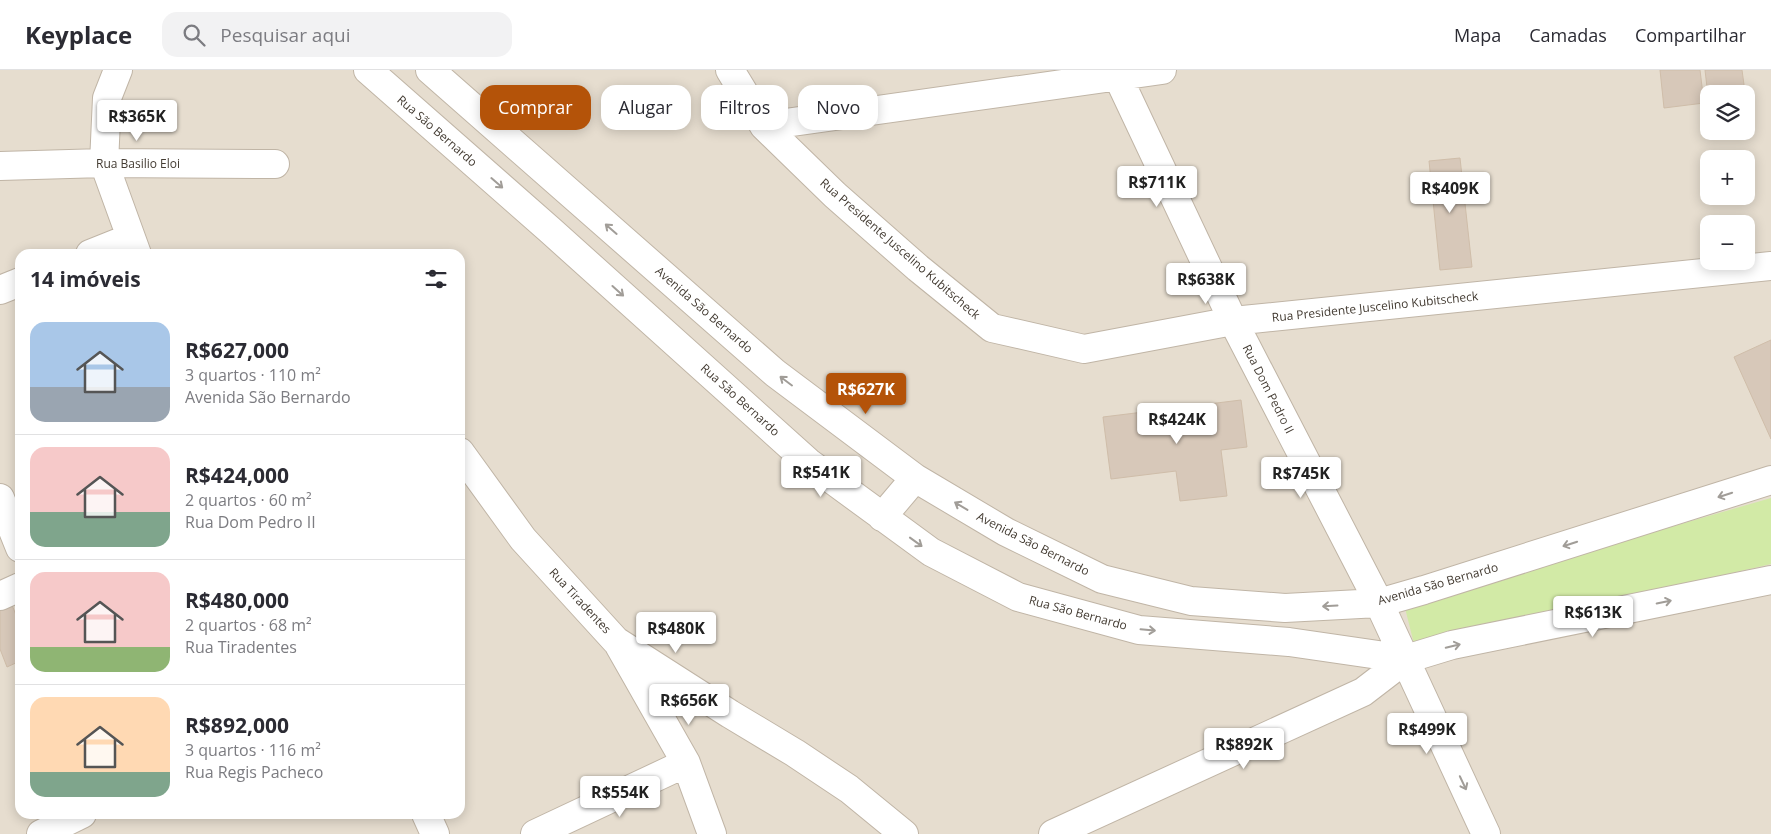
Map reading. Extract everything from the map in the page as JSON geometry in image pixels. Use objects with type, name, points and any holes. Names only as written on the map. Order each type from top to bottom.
[{"type":"street","points":[[117,249],[133,246],[104,163],[107,98],[118,70]]},
{"type":"street","name":"Rua São Bernardo","points":[[368,70],[558,237],[808,462],[931,552],[1018,597],[1139,630],[1289,642],[1406,659]]},
{"type":"street","name":"Avenida São Bernardo","points":[[430,70],[775,372],[915,478],[1006,532],[1102,579],[1200,602],[1285,608],[1379,603],[1771,480]]},
{"type":"street","name":"Rua Presidente Juscelino Kubitscheck","points":[[730,70],[739,85]]},
{"type":"street","points":[[788,122],[1119,73],[1162,70]]},
{"type":"street","name":"Rua Dom Pedro II","points":[[1119,73],[1234,321],[1379,603],[1486,834]]},
{"type":"street","name":"Rua Presidente Juscelino Kubitscheck","points":[[768,130],[843,202],[918,268],[992,328],[1084,349],[1234,321],[1771,266]]},
{"type":"street","name":"Rua Basilio Eloi","points":[[0,166],[104,163],[275,164]]},
{"type":"street","points":[[0,290],[15,284]]},
{"type":"street","name":"Rua Tiradentes","points":[[465,459],[523,539],[616,641],[849,789],[904,834]]},
{"type":"street","points":[[882,517],[915,478]]},
{"type":"street","points":[[0,498],[15,536]]},
{"type":"street","points":[[1053,834],[1362,692],[1406,659],[1452,646],[1771,580]]},
{"type":"street","points":[[0,596],[15,589]]},
{"type":"street","points":[[616,641],[686,763],[712,834]]},
{"type":"street","points":[[535,834],[686,763]]},
{"type":"street","points":[[41,834],[72,819]]},
{"type":"street","points":[[428,819],[435,834]]},
{"type":"shaded area","points":[[0,70],[1771,70],[1771,834],[0,834]]},
{"type":"green space","points":[[1771,498],[1771,564],[1583,608],[1414,644],[1404,604]]},
{"type":"building","points":[[1660,70],[1700,70],[1702,85],[1700,85],[1700,104],[1664,108]]},
{"type":"building","points":[[1705,70],[1742,70],[1744,85],[1707,85]]},
{"type":"building","points":[[1460,158],[1472,267],[1440,270],[1429,161]]},
{"type":"building","points":[[1771,340],[1771,439],[1734,357]]},
{"type":"building","points":[[1241,400],[1247,447],[1221,450],[1227,496],[1180,501],[1176,471],[1111,479],[1103,417]]},
{"type":"building","points":[[10,600],[15,612],[15,663],[7,667],[0,649],[0,605]]}]
